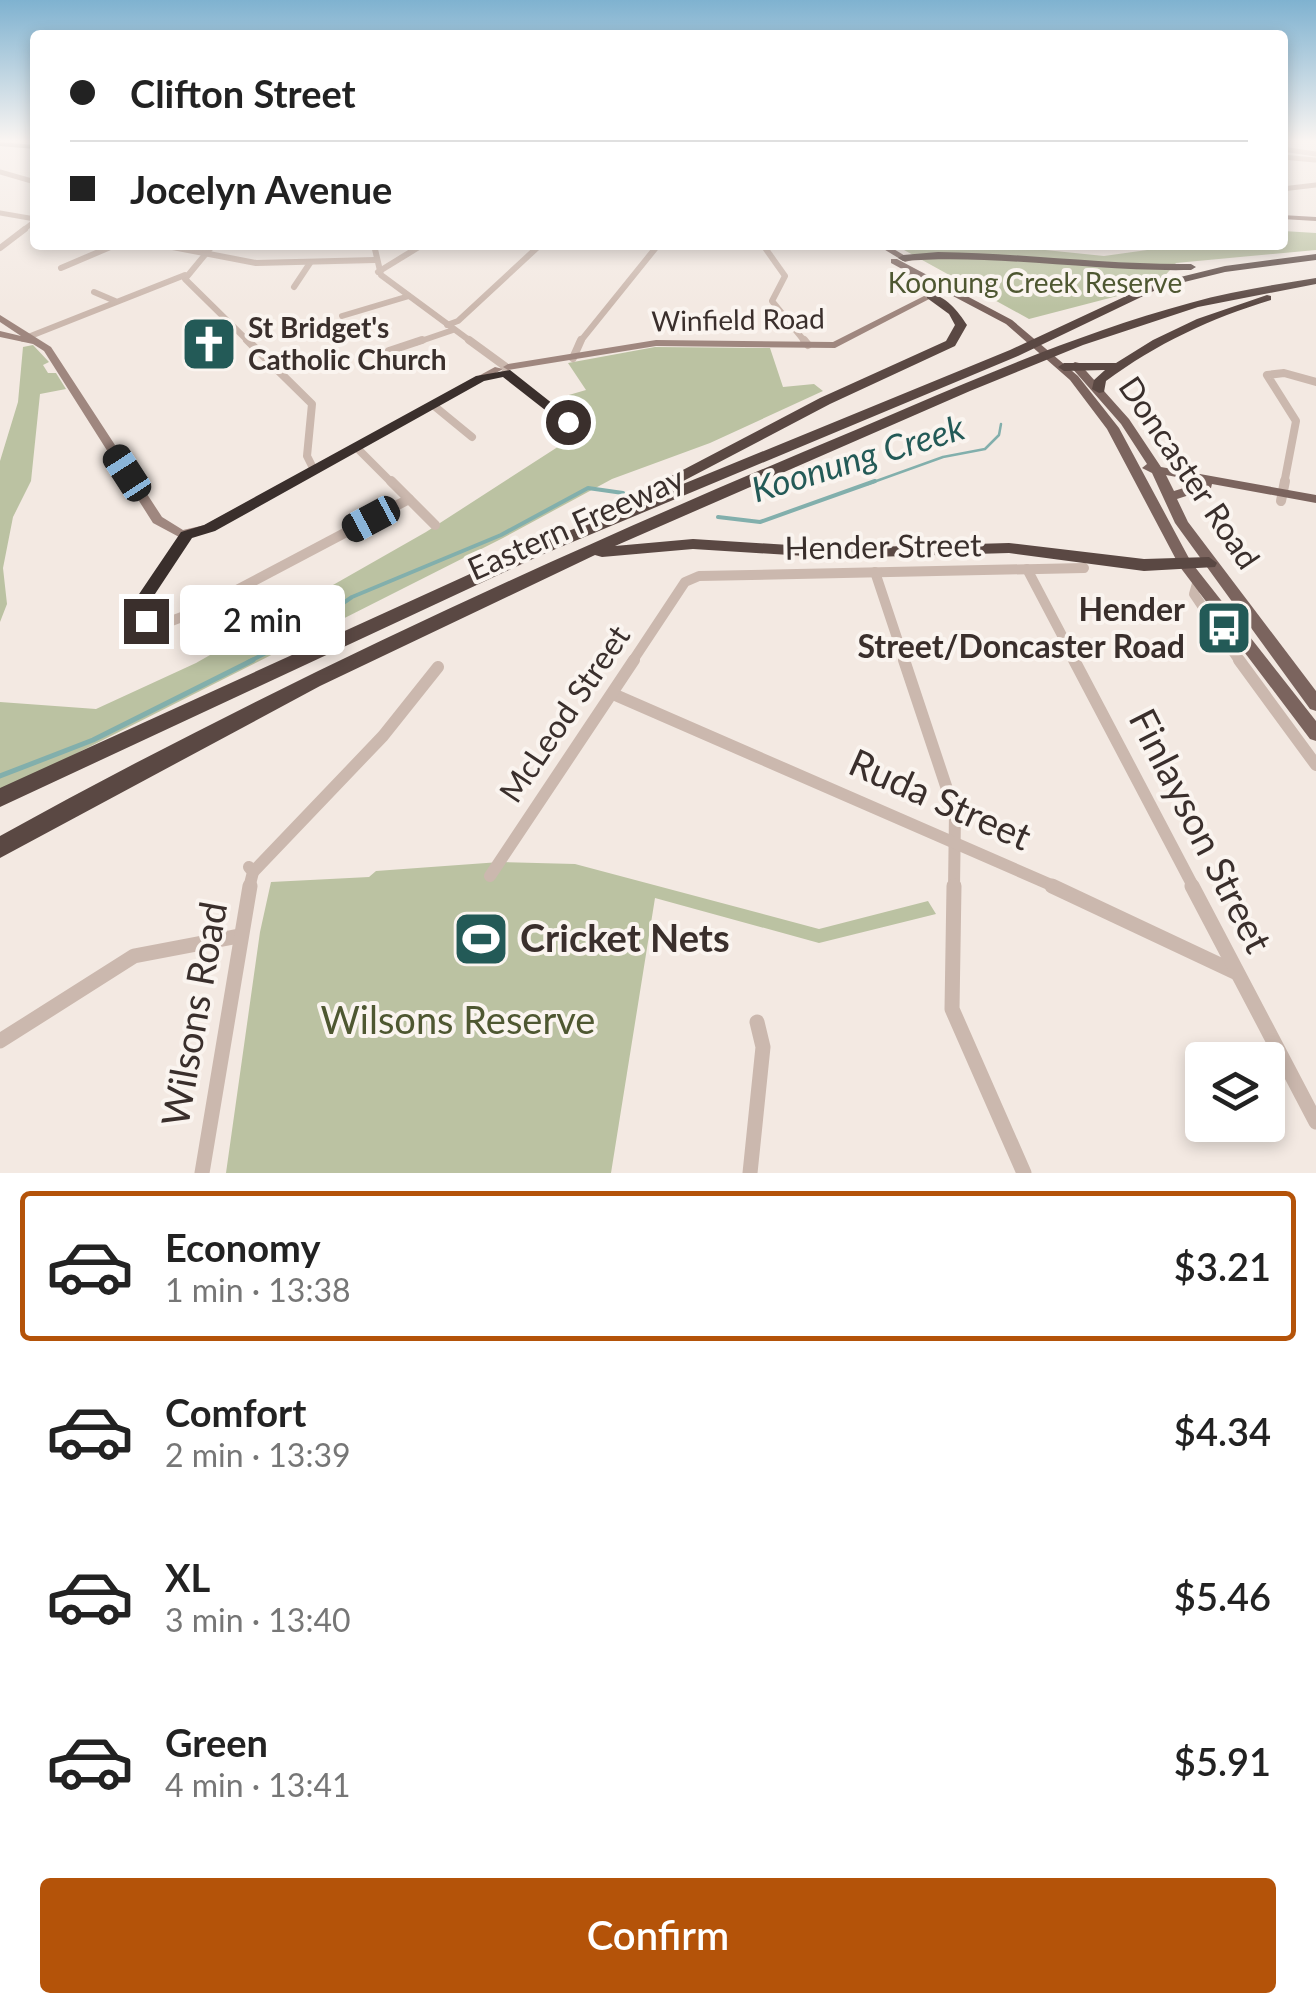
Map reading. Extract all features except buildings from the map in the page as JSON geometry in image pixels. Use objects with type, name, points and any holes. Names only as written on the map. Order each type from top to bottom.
[{"type":"highway","points":[[899,259],[950,255],[1156,268],[1262,264]]},
{"type":"highway","name":"Eastern Freeway","points":[[0,798],[533,552],[1014,353],[1156,286],[1316,257]]},
{"type":"highway","points":[[1099,389],[1100,380],[1120,365],[1231,310],[1316,284]]},
{"type":"highway","name":"Eastern Freeway","points":[[0,848],[258,707],[554,566],[1112,328],[1203,301],[1316,284]]},
{"type":"highway","points":[[533,552],[958,336],[961,325],[932,296]]},
{"type":"highway","points":[[1072,366],[1120,365]]},
{"type":"highway","points":[[554,566],[616,550],[693,544],[837,553],[1010,548],[1130,564],[1209,563]]},
{"type":"main road","name":"Doncaster Road","points":[[886,250],[1027,330],[1099,389],[1146,453],[1209,563],[1316,704]]},
{"type":"main road","name":"Doncaster Road","points":[[899,259],[932,296]]},
{"type":"main road","name":"Doncaster Road","points":[[1072,366],[1137,472],[1186,564],[1316,734]]},
{"type":"main road","points":[[1146,453],[1186,472],[1316,508]]},
{"type":"main road","points":[[1137,472],[1316,499]]},
{"type":"main road","points":[[1158,474],[1186,472]]},
{"type":"main road","points":[[1169,497],[1206,485]]},
{"type":"main road","points":[[1234,595],[1225,597],[1249,629],[1253,651]]},
{"type":"street","points":[[0,213],[30,219]]},
{"type":"street","points":[[1288,218],[1316,219]]},
{"type":"street","points":[[1,247],[30,224]]},
{"type":"street","points":[[61,268],[104,250]]},
{"type":"street","points":[[186,250],[256,264],[350,262],[376,266],[396,264],[415,250]]},
{"type":"street","points":[[0,334],[27,337],[186,276],[208,250]]},
{"type":"street","points":[[374,250],[376,266],[409,296],[568,422]]},
{"type":"street","points":[[389,351],[450,328],[535,250]]},
{"type":"street","points":[[573,358],[575,347],[654,250]]},
{"type":"street","points":[[766,250],[785,277],[772,301],[808,345]]},
{"type":"street","points":[[294,287],[310,262]]},
{"type":"street","points":[[186,276],[312,404],[306,456],[314,470]]},
{"type":"street","points":[[94,292],[114,302]]},
{"type":"street","points":[[342,316],[409,296]]},
{"type":"street","name":"Winfield Road","points":[[187,535],[203,531],[480,379],[505,370],[660,343],[839,344],[932,296]]},
{"type":"street","points":[[0,318],[42,344],[157,520],[187,535],[143,600],[140,612],[146,621],[166,623],[196,612],[409,499]]},
{"type":"street","points":[[1282,496],[1296,422],[1268,379],[1271,373],[1316,382]]},
{"type":"street","points":[[433,405],[472,437]]},
{"type":"street","points":[[356,447],[435,525]]},
{"type":"street","name":"Hender Street","points":[[685,582],[699,576],[1084,568]]},
{"type":"street","name":"Finlayson Street","points":[[1027,569],[1316,1122]]},
{"type":"street","points":[[876,572],[955,813],[952,1009],[1024,1173]]},
{"type":"street","name":"Doncaster Road","points":[[1198,580],[1194,594],[1200,607],[1316,765]]},
{"type":"street","name":"McLeod Street","points":[[490,876],[685,582]]},
{"type":"street","name":"Wilsons Road","points":[[202,1173],[251,869],[383,736],[438,667]]},
{"type":"street","name":"Ruda Street","points":[[613,694],[956,840],[1237,974]]},
{"type":"street","points":[[0,1041],[134,956],[239,936]]},
{"type":"street","points":[[750,1173],[764,1047],[757,1022]]},
{"type":"green space","name":"Koonung Creek Reserve","points":[[1288,231],[1316,233],[1316,250],[1176,263],[1156,286],[1029,319],[904,250],[1045,250],[1104,256],[1147,250],[1288,250]]},
{"type":"green space","points":[[33,345],[49,362],[43,365],[48,373],[56,373],[66,389],[40,394],[31,481],[13,517],[3,568],[7,604],[0,622],[0,461],[18,402],[23,347]]},
{"type":"green space","points":[[655,347],[770,348],[783,387],[814,384],[823,391],[710,443],[612,479],[0,792],[0,702],[96,709],[196,663],[426,532],[567,441],[581,429],[577,418],[555,399],[586,390],[568,363]]},
{"type":"green space","name":"Wilsons Reserve","points":[[500,862],[575,864],[819,929],[928,901],[936,914],[819,943],[655,898],[611,1173],[226,1173],[260,932],[271,882],[369,877],[376,871]]},
{"type":"waterway","name":"Koonung Creek","points":[[868,484],[943,457],[985,449],[999,435],[1001,424]]},
{"type":"waterway","name":"Koonung Creek","points":[[718,517],[760,522],[875,481]]},
{"type":"waterway","name":"Koonung Creek","points":[[248,662],[282,645],[352,597],[501,535],[588,488],[623,493]]},
{"type":"waterway","name":"Koonung Creek","points":[[0,776],[93,740],[253,660]]},
{"type":"place","name":"St Bridget's Catholic Church","points":[[209,344]]},
{"type":"place","name":"Hender Street/Doncaster Road","points":[[1224,628]]},
{"type":"place","name":"Cricket Nets","points":[[481,939]]},
{"type":"route","points":[[146,621],[140,612],[143,600],[187,535],[209,528],[480,379],[506,373],[568,422]]}]
